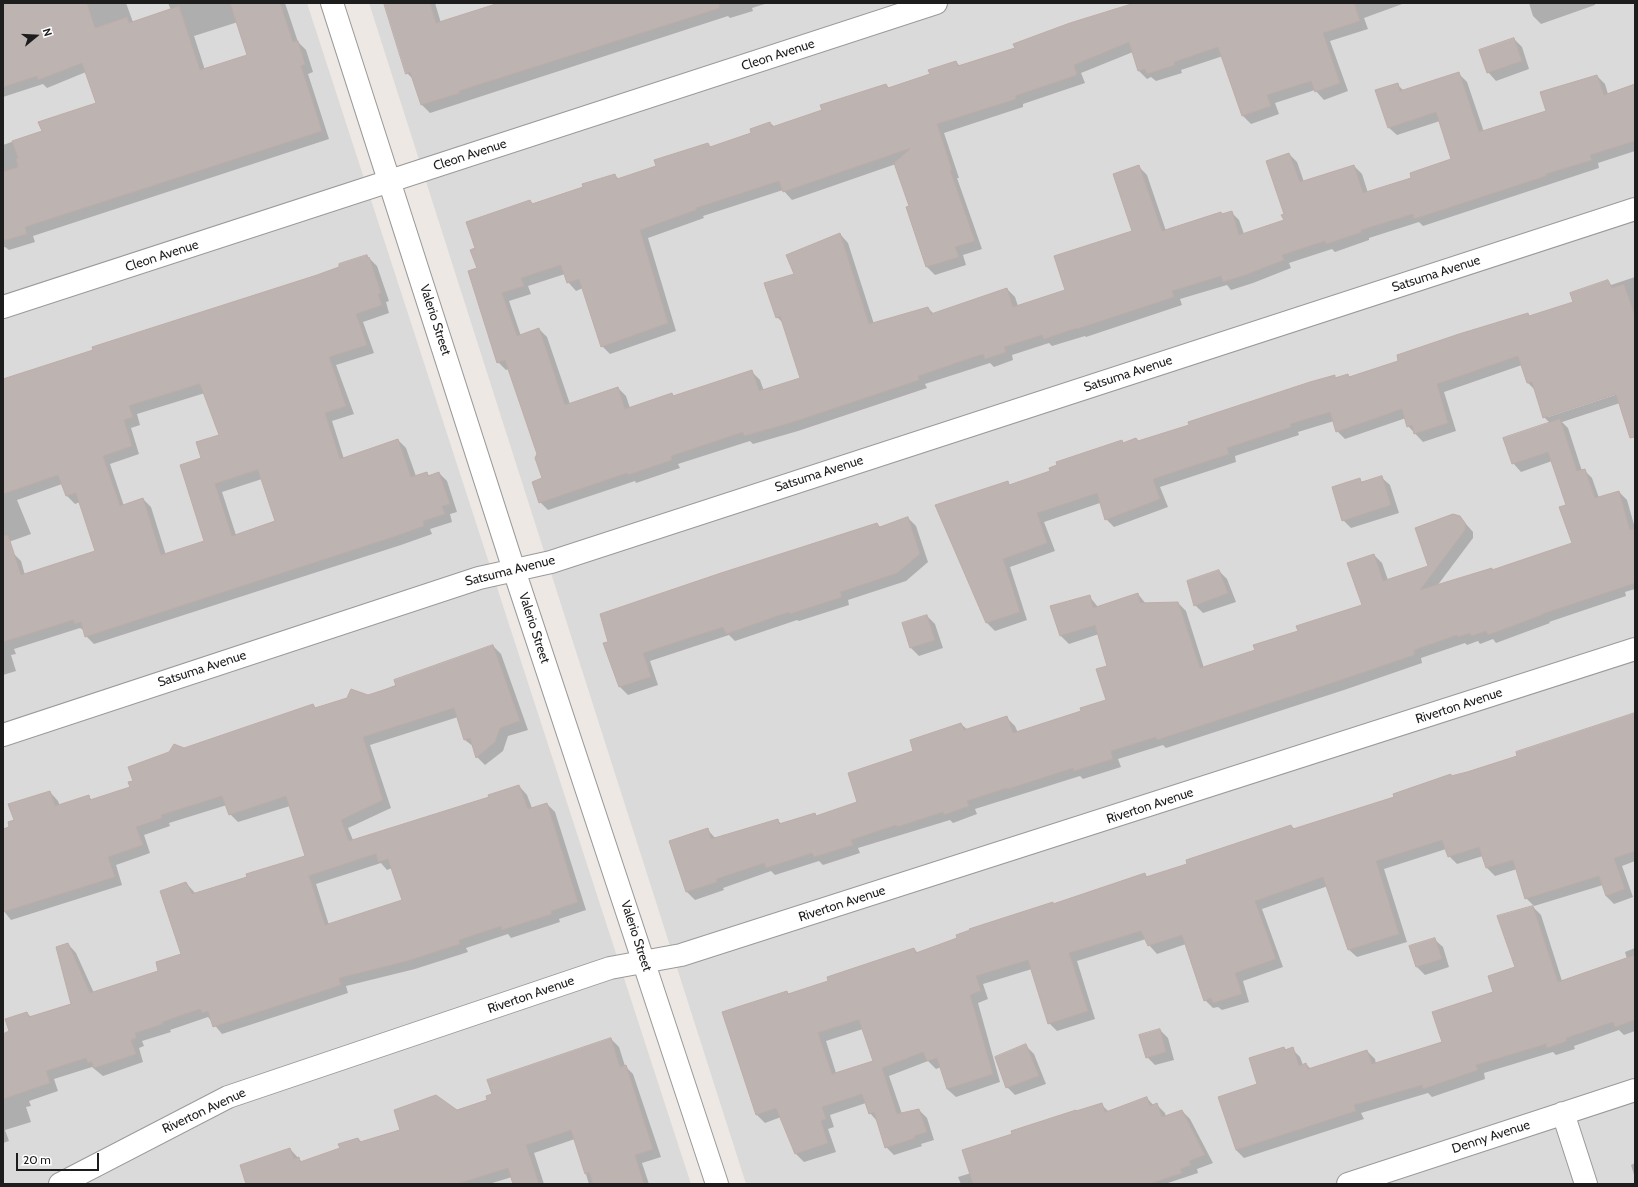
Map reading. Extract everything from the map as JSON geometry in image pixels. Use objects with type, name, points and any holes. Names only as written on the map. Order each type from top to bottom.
[{"type":"street","name":"Valerio Street","points":[[332,3],[514,570],[645,962],[717,1184]]},
{"type":"street","name":"Cleon Avenue","points":[[3,307],[936,3]]},
{"type":"street","name":"Satsuma Avenue","points":[[3,735],[479,578],[551,562],[1635,209]]},
{"type":"street","name":"Riverton Avenue","points":[[60,1184],[228,1097],[610,968],[681,955],[1635,649]]},
{"type":"street","name":"Denny Avenue","points":[[1348,1184],[1635,1090]]},
{"type":"street","points":[[1563,1113],[1586,1184]]},
{"type":"shaded area","points":[[3,3],[307,3],[691,1184],[3,1184]]},
{"type":"shaded area","points":[[369,3],[1635,3],[1635,1184],[746,1184]]},
{"type":"building","points":[[3,3],[87,3],[95,28],[127,17],[129,23],[179,6],[200,70],[247,55],[230,3],[280,3],[293,42],[298,41],[305,64],[301,66],[322,131],[25,227],[27,234],[3,241],[3,172],[18,167],[16,159],[18,158],[12,141],[42,131],[38,122],[96,103],[82,63],[38,80],[37,76],[3,87]]},
{"type":"building","points":[[384,3],[430,3],[436,23],[499,3],[719,3],[720,8],[459,91],[460,93],[421,105],[410,72],[406,74]]},
{"type":"building","points":[[1135,3],[1354,3],[1360,21],[1323,33],[1340,83],[1315,92],[1311,81],[1267,95],[1271,106],[1242,116],[1218,47],[1174,62],[1175,65],[1147,74],[1145,69],[1138,71],[1129,42],[1074,65],[1077,75],[1015,96],[1016,99],[937,124],[952,170],[950,170],[975,241],[955,247],[959,257],[926,267],[906,207],[909,206],[894,163],[911,148],[783,192],[779,181],[696,208],[696,210],[640,230],[668,323],[601,347],[579,279],[567,283],[561,265],[521,278],[524,286],[502,293],[517,336],[539,328],[565,405],[618,387],[625,409],[672,393],[673,396],[752,370],[759,391],[800,378],[780,316],[776,318],[764,283],[794,274],[786,255],[840,233],[869,324],[928,307],[931,314],[1007,288],[1013,307],[1065,290],[1054,256],[1132,231],[1113,174],[1139,165],[1162,231],[1221,212],[1222,214],[1232,211],[1239,235],[1284,220],[1281,215],[1284,214],[1266,161],[1289,153],[1300,182],[1354,165],[1363,193],[1411,178],[1410,173],[1451,159],[1436,112],[1388,128],[1375,90],[1398,83],[1400,91],[1459,72],[1479,132],[1546,111],[1540,92],[1597,75],[1604,95],[1635,84],[1635,141],[1590,155],[1592,160],[1546,174],[1546,176],[1414,219],[1413,214],[1361,230],[1362,232],[1326,244],[1325,241],[1282,255],[1284,260],[1245,275],[1223,282],[1221,276],[1172,291],[1174,297],[1044,339],[1042,335],[1004,347],[1006,352],[985,359],[983,354],[918,376],[919,380],[790,423],[744,436],[743,432],[671,456],[672,460],[628,475],[627,473],[539,503],[532,482],[542,478],[535,458],[537,454],[505,360],[497,363],[468,271],[477,268],[470,250],[475,248],[466,222],[530,200],[532,204],[583,187],[582,184],[615,174],[617,179],[656,166],[654,160],[708,143],[710,147],[751,133],[750,129],[770,122],[772,127],[822,110],[820,105],[886,84],[888,88],[930,74],[928,70],[956,61],[958,66],[1015,48],[1013,44],[1070,23]]},
{"type":"building","points":[[1514,38],[1522,61],[1487,73],[1479,50]]},
{"type":"building","points":[[367,255],[381,293],[378,294],[382,305],[356,314],[367,345],[329,357],[346,406],[325,413],[340,459],[398,439],[411,477],[427,472],[428,476],[439,472],[450,504],[442,506],[445,514],[423,521],[424,526],[393,537],[85,637],[81,622],[75,624],[73,620],[3,642],[3,536],[8,535],[21,575],[95,551],[76,493],[66,496],[58,475],[3,494],[3,379],[93,350],[92,347],[317,275],[339,267],[339,264]],"holes":[[[200,384],[219,435],[196,442],[201,458],[180,465],[204,541],[161,555],[143,498],[120,506],[103,456],[132,446],[124,420],[133,417],[129,406]],[[258,470],[275,521],[232,536],[215,484]]]},
{"type":"building","points":[[1608,280],[1612,288],[1624,284],[1635,316],[1635,437],[1630,438],[1616,394],[1543,418],[1532,382],[1527,383],[1518,356],[1437,384],[1448,423],[1414,434],[1412,425],[1407,427],[1402,409],[1336,432],[1330,412],[1290,424],[1291,427],[1227,448],[1229,454],[1153,479],[1160,499],[1105,520],[1097,493],[1037,513],[1047,543],[1003,559],[1020,612],[986,623],[935,505],[1008,481],[1009,485],[1050,471],[1049,468],[1057,465],[1056,462],[1122,440],[1123,443],[1136,438],[1138,441],[1189,425],[1188,422],[1310,382],[1335,375],[1335,378],[1348,374],[1349,377],[1398,361],[1397,355],[1459,334],[1528,313],[1529,316],[1573,302],[1570,293]]},
{"type":"building","points":[[1560,419],[1577,471],[1585,469],[1595,498],[1619,491],[1630,530],[1635,528],[1635,583],[1542,614],[1488,635],[1486,631],[1471,636],[1470,633],[1458,637],[1457,635],[1414,650],[1414,655],[1335,682],[1157,740],[1156,737],[1111,751],[1113,759],[1074,771],[1073,768],[1008,789],[1007,788],[967,801],[969,806],[944,815],[943,812],[897,827],[896,825],[851,840],[853,845],[814,857],[812,853],[766,868],[764,863],[716,879],[717,882],[686,892],[669,841],[708,828],[711,839],[778,819],[779,824],[815,813],[816,816],[857,802],[848,773],[913,751],[910,740],[961,723],[964,730],[1007,716],[1013,733],[1081,711],[1080,708],[1106,700],[1096,669],[1107,666],[1095,625],[1060,636],[1050,606],[1090,595],[1093,608],[1138,593],[1140,603],[1178,602],[1200,668],[1255,650],[1253,645],[1298,631],[1296,626],[1362,605],[1347,563],[1374,554],[1383,581],[1428,566],[1415,528],[1453,514],[1460,516],[1465,523],[1465,530],[1420,590],[1492,568],[1492,570],[1572,543],[1559,507],[1566,505],[1548,452],[1512,464],[1503,438]]},
{"type":"building","points":[[1382,476],[1391,505],[1342,521],[1332,487],[1360,478],[1361,482]]},
{"type":"building","points":[[908,517],[920,554],[897,573],[840,592],[842,597],[790,614],[789,612],[726,634],[723,627],[643,653],[651,677],[619,687],[603,643],[608,642],[600,614],[877,523],[879,527]]},
{"type":"building","points":[[1219,570],[1228,593],[1194,606],[1187,581]]},
{"type":"building","points":[[927,615],[935,640],[910,648],[902,623]]},
{"type":"building","points":[[493,645],[520,721],[500,728],[495,742],[476,758],[470,738],[464,740],[454,708],[363,737],[383,800],[341,820],[349,841],[489,797],[488,795],[519,785],[528,809],[547,803],[578,902],[551,911],[552,914],[502,930],[501,926],[459,940],[460,944],[407,961],[339,978],[341,985],[213,1027],[208,1011],[202,1013],[200,1009],[162,1022],[163,1024],[135,1033],[136,1038],[131,1040],[136,1054],[94,1068],[92,1062],[88,1063],[86,1058],[46,1071],[50,1083],[3,1099],[3,1034],[9,1031],[5,1019],[27,1012],[29,1017],[71,1004],[56,947],[68,943],[90,993],[158,971],[156,962],[181,954],[160,891],[186,882],[192,894],[247,877],[246,874],[305,856],[286,796],[229,815],[222,796],[161,815],[162,818],[136,827],[143,845],[108,857],[115,877],[3,912],[3,829],[9,827],[8,822],[14,820],[8,804],[50,791],[55,806],[89,795],[90,800],[130,787],[128,782],[133,781],[128,767],[169,752],[174,744],[184,748],[313,704],[315,708],[347,698],[351,689],[368,695],[396,686],[394,680]],"holes":[[[376,854],[378,862],[388,859],[402,900],[325,925],[309,876]]]},
{"type":"building","points":[[1635,713],[1635,851],[1614,858],[1625,889],[1606,896],[1599,876],[1525,899],[1513,860],[1486,868],[1479,847],[1448,857],[1442,840],[1376,861],[1399,934],[1348,950],[1323,877],[1255,901],[1276,959],[1235,973],[1242,994],[1213,1003],[1211,998],[1204,1001],[1182,935],[1148,946],[1141,931],[1069,953],[1088,1011],[1048,1024],[1028,960],[976,976],[981,991],[970,995],[993,1074],[947,1089],[937,1058],[927,1061],[923,1052],[882,1068],[897,1114],[919,1109],[927,1132],[914,1136],[915,1138],[885,1148],[874,1112],[869,1114],[862,1094],[822,1107],[826,1119],[821,1121],[828,1143],[795,1154],[776,1108],[756,1115],[722,1012],[787,991],[788,994],[828,981],[827,977],[914,948],[916,953],[957,938],[956,935],[970,930],[969,929],[1053,902],[1053,904],[1145,873],[1146,877],[1187,864],[1186,860],[1291,825],[1293,829],[1394,797],[1393,794],[1451,774],[1451,776],[1467,772],[1517,756],[1516,752]],"holes":[[[859,1020],[873,1061],[832,1074],[818,1033]]]},
{"type":"building","points":[[1533,906],[1558,982],[1635,955],[1635,1020],[1615,1027],[1613,1022],[1566,1038],[1567,1041],[1547,1048],[1546,1044],[1476,1065],[1478,1070],[1423,1089],[1422,1085],[1354,1105],[1356,1111],[1236,1150],[1218,1097],[1257,1084],[1249,1058],[1284,1047],[1285,1050],[1293,1047],[1299,1066],[1306,1063],[1308,1069],[1367,1050],[1372,1064],[1442,1042],[1432,1012],[1493,992],[1488,976],[1515,967],[1497,916]]},
{"type":"building","points":[[1435,938],[1442,959],[1416,967],[1409,946]]},
{"type":"building","points":[[1160,1029],[1166,1052],[1146,1058],[1139,1035]]},
{"type":"building","points":[[611,1038],[620,1067],[626,1065],[653,1149],[635,1155],[644,1184],[593,1184],[589,1172],[585,1174],[571,1130],[526,1145],[539,1184],[513,1184],[508,1168],[457,1184],[246,1184],[240,1165],[290,1148],[294,1159],[299,1157],[300,1162],[340,1148],[338,1144],[358,1138],[360,1142],[400,1130],[394,1110],[436,1095],[457,1110],[487,1100],[486,1096],[492,1094],[487,1080]]},
{"type":"building","points":[[1026,1044],[1039,1076],[1006,1088],[995,1057]]},
{"type":"building","points":[[1147,1097],[1150,1106],[1157,1103],[1162,1117],[1182,1110],[1205,1155],[1189,1161],[1191,1165],[1180,1169],[1182,1173],[1149,1184],[973,1184],[962,1150],[1012,1134],[1011,1131],[1076,1110],[1102,1103],[1105,1112]]}]
